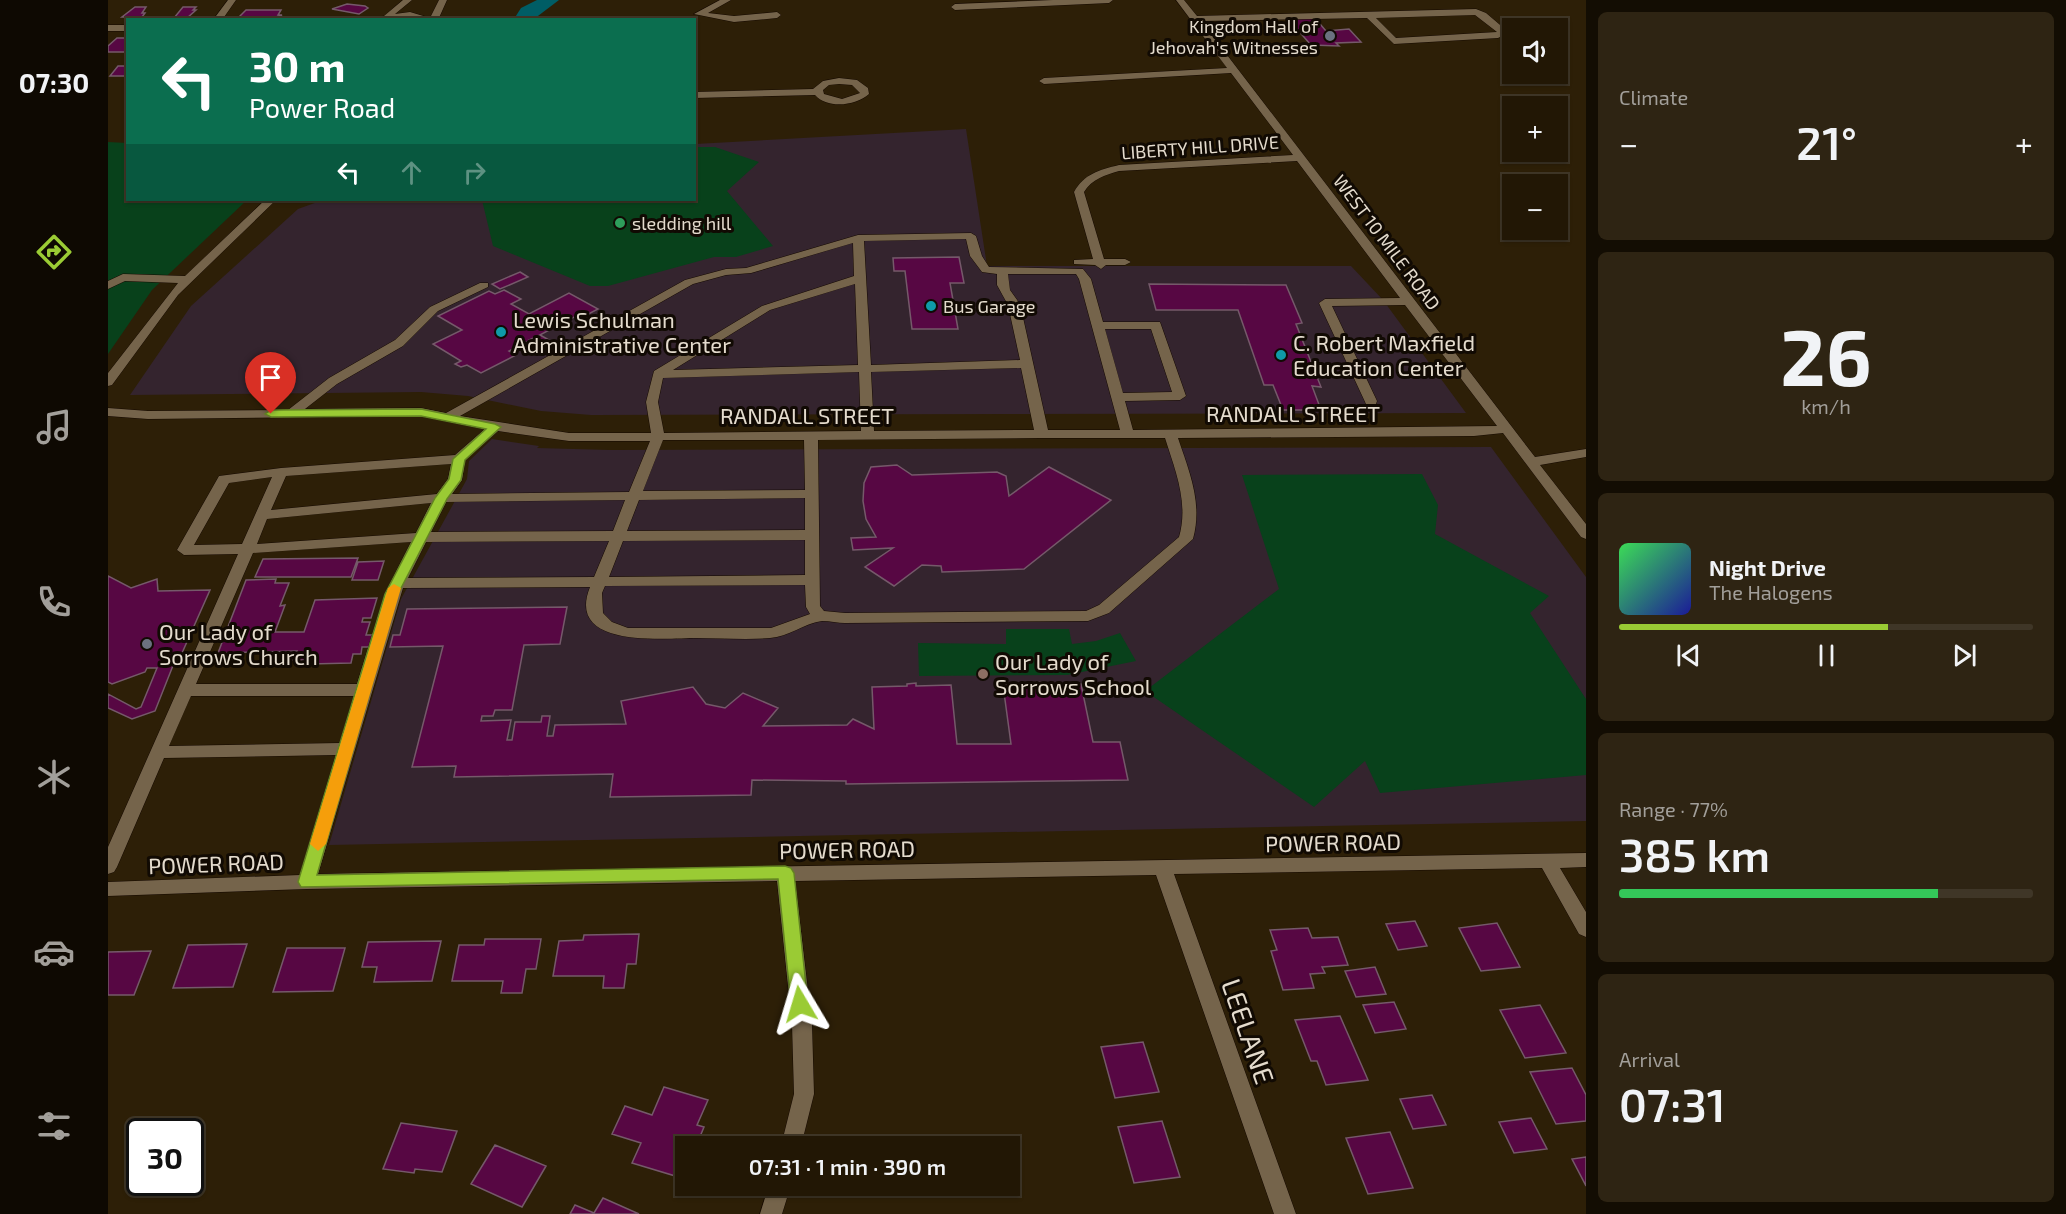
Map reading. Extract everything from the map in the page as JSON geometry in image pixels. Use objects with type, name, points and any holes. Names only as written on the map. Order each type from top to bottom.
[{"type":"street","points":[[218,18],[232,0]]},
{"type":"street","points":[[388,16],[408,0]]},
{"type":"street","points":[[434,18],[443,0]]},
{"type":"street","points":[[695,17],[727,0]]},
{"type":"street","points":[[956,7],[1109,0]]},
{"type":"street","name":"WEST 10 MILE ROAD","points":[[1180,0],[1586,534]]},
{"type":"street","points":[[1195,19],[1301,15],[1371,18],[1476,12],[1484,15],[1503,32],[1394,40],[1371,18]]},
{"type":"street","points":[[695,17],[734,19],[777,15]]},
{"type":"street","points":[[381,18],[388,16],[424,18]]},
{"type":"street","points":[[108,28],[126,28]]},
{"type":"street","points":[[1044,81],[1234,70]]},
{"type":"street","points":[[696,95],[818,92]]},
{"type":"street","name":"LIBERTY HILL DRIVE","points":[[1101,264],[1079,192],[1083,183],[1096,174],[1119,168],[1301,158]]},
{"type":"street","points":[[108,382],[186,280],[270,201]]},
{"type":"street","points":[[451,416],[689,282],[726,272],[747,271],[858,238],[971,236],[980,264],[986,270],[1003,272],[1079,271],[1085,279],[1128,435]]},
{"type":"street","points":[[858,238],[868,436]]},
{"type":"street","points":[[1078,262],[1101,264],[1125,262]]},
{"type":"street","points":[[1003,272],[1001,278],[1005,294],[1014,304],[1042,435]]},
{"type":"street","points":[[108,286],[123,277],[186,280]]},
{"type":"street","points":[[861,278],[766,308],[658,374],[652,402],[658,436],[595,593],[595,615],[607,626],[627,633],[772,633],[820,616],[845,618],[1088,616],[1104,609],[1186,539],[1191,526],[1192,511],[1171,435]]},
{"type":"street","points":[[292,413],[333,381],[399,342],[434,309],[484,285]]},
{"type":"street","points":[[1371,401],[1324,303],[1409,301]]},
{"type":"street","points":[[1098,326],[1156,325],[1180,396],[1117,397]]},
{"type":"street","points":[[658,374],[1027,364]]},
{"type":"street","name":"RANDALL STREET","points":[[108,412],[148,415],[421,412],[451,416],[495,427],[569,437],[1171,435],[1474,432],[1508,429]]},
{"type":"street","points":[[495,427],[459,459],[281,472],[224,479],[184,550],[248,549],[421,537],[812,535]]},
{"type":"street","points":[[811,436],[813,607],[820,616]]},
{"type":"street","points":[[1532,462],[1586,453]]},
{"type":"street","points":[[307,882],[397,583],[441,498],[455,480],[459,459]]},
{"type":"street","points":[[108,867],[281,472]]},
{"type":"street","points":[[262,514],[441,498],[811,494]]},
{"type":"street","points":[[397,583],[812,580]]},
{"type":"street","points":[[185,690],[364,690]]},
{"type":"street","points":[[159,752],[346,749]]},
{"type":"street","name":"POWER ROAD","points":[[108,889],[307,882],[1586,860]]},
{"type":"street","points":[[1548,862],[1586,929]]},
{"type":"street","name":"LEELANE","points":[[1161,866],[1285,1214]]},
{"type":"street","points":[[785,873],[802,1024],[804,1094],[794,1136]]},
{"type":"street","points":[[771,1214],[777,1196]]},
{"type":"shaded area","points":[[966,129],[987,266],[1351,266],[1383,300],[1466,413],[591,415],[541,411],[468,396],[421,392],[130,395],[191,306],[298,209],[320,201],[696,201],[696,144]]},
{"type":"shaded area","name":"Our Lady of Sorrows School","points":[[492,439],[539,446],[537,448],[610,450],[1491,447],[1586,577],[1586,821],[329,845],[401,599],[467,479],[469,461]]},
{"type":"green space","points":[[108,142],[126,143],[126,201],[246,201],[152,290],[108,354]]},
{"type":"green space","name":"sledding hill","points":[[696,147],[715,147],[759,162],[727,191],[773,246],[736,257],[714,257],[608,286],[590,286],[493,246],[482,201],[696,201]]},
{"type":"green space","points":[[1422,474],[1438,505],[1435,534],[1549,596],[1530,613],[1586,699],[1586,775],[1380,793],[1365,761],[1314,807],[1145,691],[1279,589],[1242,475]]},
{"type":"green space","points":[[1006,629],[1069,629],[1072,644],[1096,641],[1120,633],[1136,661],[1067,675],[919,676],[918,643],[1006,644]]},
{"type":"water","points":[[537,0],[559,0],[535,18],[515,18],[521,8]]},
{"type":"building","points":[[347,4],[368,8],[359,14],[332,9]]},
{"type":"building","points":[[135,7],[146,7],[142,17],[122,17]]},
{"type":"building","points":[[183,7],[196,7],[193,10],[196,10],[187,18],[174,18]]},
{"type":"building","points":[[246,10],[281,10],[278,15],[282,15],[276,18],[238,18]]},
{"type":"building","name":"Kingdom Hall of Jehovah's Witnesses","points":[[1314,17],[1326,31],[1349,29],[1361,42],[1336,43],[1339,46],[1311,45],[1288,19]]},
{"type":"building","points":[[117,38],[126,38],[125,52],[108,52],[108,46]]},
{"type":"building","points":[[118,66],[126,66],[126,76],[110,76]]},
{"type":"building","name":"Bus Garage","points":[[959,257],[964,283],[950,283],[958,329],[912,329],[905,271],[894,271],[893,258]]},
{"type":"building","points":[[520,272],[528,277],[500,289],[492,284]]},
{"type":"building","name":"C. Robert Maxfield Education Center","points":[[1149,284],[1286,285],[1302,323],[1296,324],[1321,387],[1312,386],[1321,410],[1283,410],[1273,385],[1264,385],[1238,310],[1156,310]]},
{"type":"building","name":"Lewis Schulman Administrative Center","points":[[504,290],[521,299],[511,304],[529,314],[569,293],[598,309],[581,318],[576,316],[509,351],[516,355],[481,373],[467,365],[461,367],[455,364],[461,361],[433,344],[462,330],[438,316],[489,291],[495,294]]},
{"type":"building","points":[[540,335],[549,340],[538,346],[529,340]]},
{"type":"building","points":[[897,465],[912,475],[997,472],[1006,476],[1009,496],[1049,467],[1111,500],[1024,569],[942,572],[941,566],[922,565],[894,586],[865,567],[893,548],[853,550],[851,538],[876,537],[866,519],[863,501],[864,483],[871,467]]},
{"type":"building","points":[[358,558],[351,577],[255,577],[263,559]]},
{"type":"building","points":[[384,561],[378,580],[352,580],[358,562]]},
{"type":"building","name":"Our Lady of Sorrows Church","points":[[108,576],[131,588],[157,579],[158,591],[210,590],[182,653],[178,653],[155,711],[132,719],[108,708],[108,694],[136,709],[141,707],[157,668],[147,668],[145,672],[112,684],[108,682]]},
{"type":"building","points":[[276,579],[275,583],[289,583],[280,606],[285,605],[275,632],[304,632],[315,600],[377,598],[371,618],[363,618],[362,622],[370,622],[366,635],[373,635],[369,647],[362,647],[361,654],[353,654],[351,663],[310,664],[311,660],[293,660],[297,651],[218,653],[246,580]]},
{"type":"building","points":[[567,607],[560,644],[524,645],[512,710],[495,710],[493,716],[482,716],[481,721],[511,720],[507,740],[512,740],[515,722],[541,722],[542,716],[550,716],[547,736],[553,736],[555,725],[626,724],[621,701],[693,687],[706,704],[725,708],[743,693],[778,708],[763,726],[847,725],[853,719],[874,729],[872,687],[907,686],[907,684],[916,683],[916,686],[951,685],[957,744],[1011,744],[1003,685],[1037,684],[1036,682],[1081,684],[1093,742],[1120,742],[1128,780],[846,784],[846,781],[752,780],[751,795],[610,797],[613,774],[454,777],[456,766],[412,767],[443,646],[390,647],[393,635],[400,635],[407,609]]},
{"type":"building","points":[[1415,921],[1427,946],[1398,950],[1386,924]]},
{"type":"building","points":[[1497,923],[1520,967],[1481,971],[1459,928]]},
{"type":"building","points":[[1308,928],[1312,938],[1338,937],[1348,965],[1322,967],[1325,973],[1310,974],[1314,988],[1283,990],[1271,951],[1277,950],[1270,930]]},
{"type":"building","points":[[639,934],[636,964],[627,964],[624,988],[603,988],[604,976],[553,976],[559,941],[583,940],[584,935]]},
{"type":"building","points":[[485,939],[541,939],[536,969],[526,969],[522,993],[501,993],[503,981],[452,981],[459,945],[484,945]]},
{"type":"building","points":[[441,941],[432,981],[374,982],[377,967],[362,967],[368,942]]},
{"type":"building","points":[[247,944],[233,987],[173,988],[188,945]]},
{"type":"building","points":[[287,948],[345,948],[333,991],[273,992]]},
{"type":"building","points":[[151,951],[134,995],[108,995],[108,952]]},
{"type":"building","points":[[1375,967],[1386,994],[1356,997],[1345,971]]},
{"type":"building","points":[[1394,1002],[1406,1029],[1375,1033],[1363,1005]]},
{"type":"building","points":[[1540,1005],[1566,1053],[1525,1058],[1500,1010]]},
{"type":"building","points":[[1340,1016],[1368,1080],[1326,1085],[1317,1061],[1311,1061],[1295,1020]]},
{"type":"building","points":[[1143,1042],[1159,1092],[1115,1098],[1101,1047]]},
{"type":"building","points":[[1572,1068],[1586,1095],[1586,1121],[1556,1124],[1530,1072]]},
{"type":"building","points":[[664,1087],[708,1100],[697,1125],[704,1127],[700,1136],[675,1136],[675,1176],[632,1163],[641,1143],[612,1134],[625,1106],[652,1115]]},
{"type":"building","points":[[1432,1095],[1446,1125],[1413,1129],[1400,1099]]},
{"type":"building","points":[[1531,1118],[1547,1149],[1514,1153],[1499,1122]]},
{"type":"building","points":[[1162,1121],[1180,1177],[1134,1183],[1118,1127]]},
{"type":"building","points":[[401,1123],[457,1131],[442,1172],[415,1169],[414,1173],[383,1169]]},
{"type":"building","points":[[1390,1132],[1413,1188],[1368,1194],[1346,1138]]},
{"type":"building","points":[[495,1145],[546,1166],[522,1207],[471,1184]]},
{"type":"building","points":[[1586,1157],[1586,1186],[1572,1159]]},
{"type":"building","points":[[603,1198],[639,1214],[570,1214],[575,1205],[594,1213]]},
{"type":"slow traffic","points":[[318,844],[394,588]]},
{"type":"place","name":"Kingdom Hall of Jehovah's Witnesses","points":[[1330,36]]},
{"type":"place","name":"sledding hill","points":[[620,223]]},
{"type":"place","name":"Bus Garage","points":[[931,306]]},
{"type":"place","name":"Lewis Schulman Administrative Center","points":[[501,332]]},
{"type":"place","name":"C. Robert Maxfield Education Center","points":[[1281,355]]},
{"type":"place","name":"Our Lady of Sorrows Church","points":[[147,644]]},
{"type":"place","name":"Our Lady of Sorrows School","points":[[983,674]]},
{"type":"route","points":[[271,414],[421,412],[451,416],[495,427],[459,459],[455,480],[441,498],[392,594],[307,882],[785,873],[800,1004]]}]
